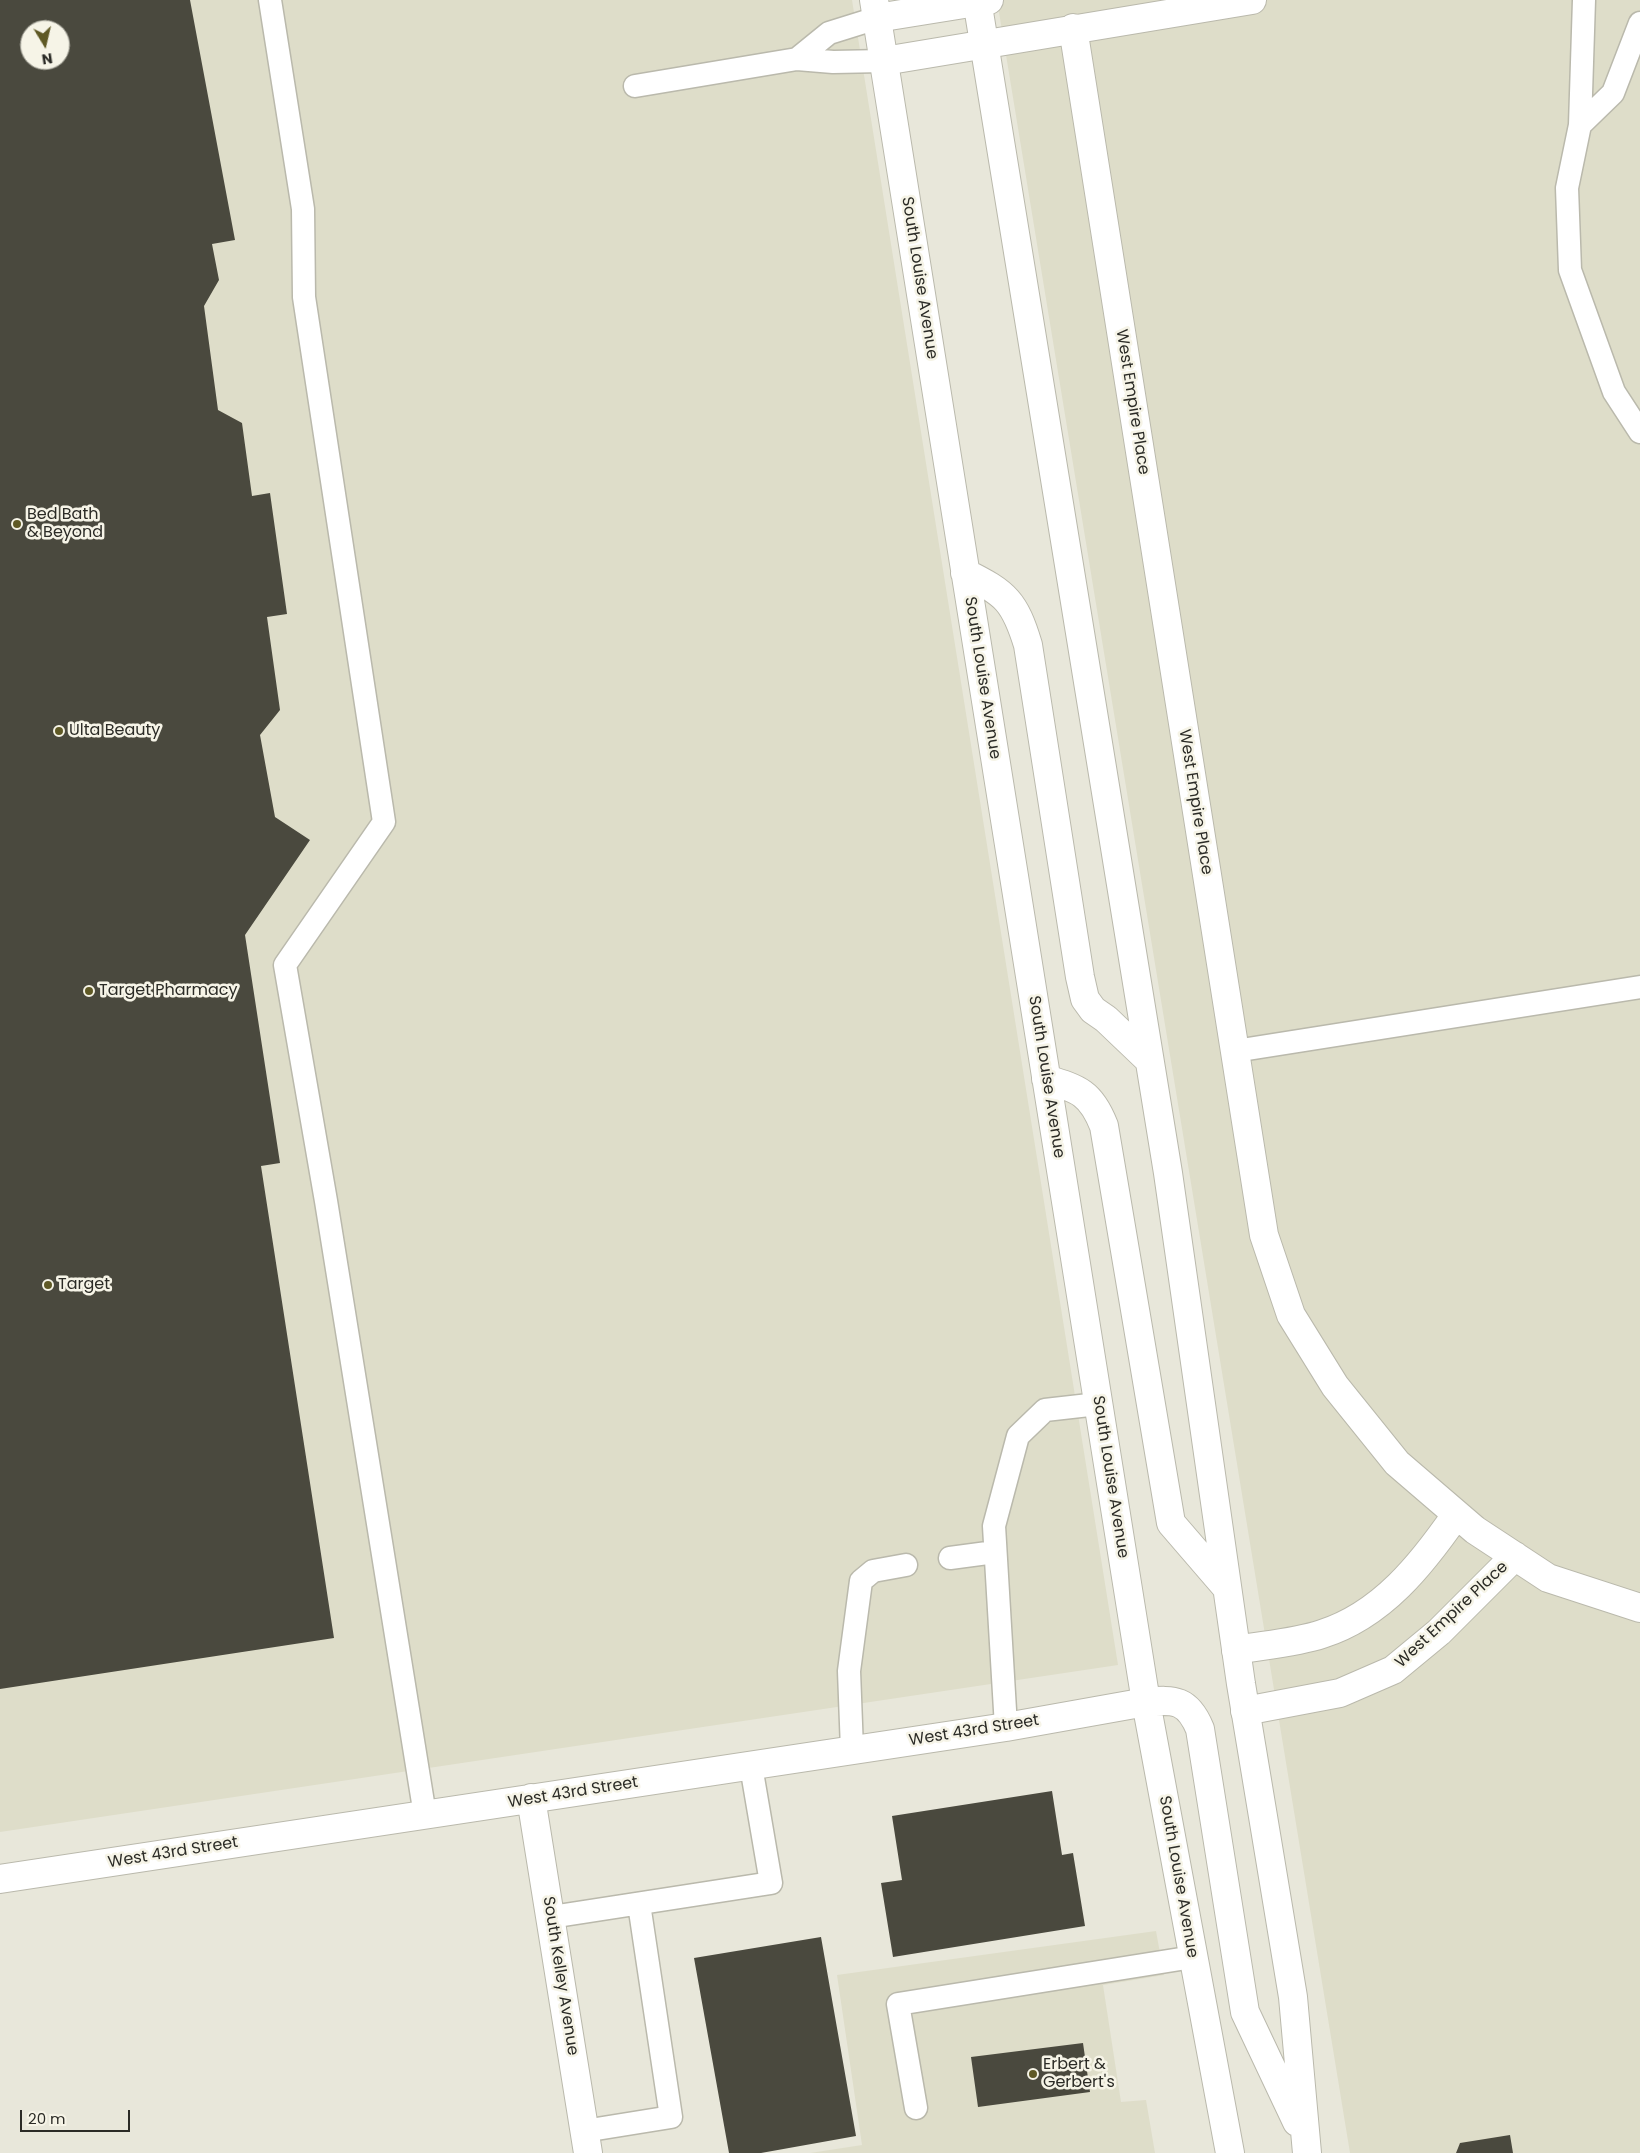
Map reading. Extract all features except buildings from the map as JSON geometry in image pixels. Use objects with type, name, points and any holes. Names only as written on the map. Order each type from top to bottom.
[{"type":"main road","points":[[884,61],[985,45],[1073,28],[1252,0]]},
{"type":"main road","points":[[876,9],[981,1],[985,45],[1149,1060],[1245,1711],[1293,1997],[1306,2146]]},
{"type":"main road","name":"South Louise Avenue","points":[[876,9],[1146,1702],[1230,2153]]},
{"type":"main road","name":"West Empire Place","points":[[1073,28],[1264,1234],[1291,1315],[1335,1386],[1397,1463],[1456,1515],[1475,1530],[1548,1578],[1640,1608]]},
{"type":"main road","points":[[966,574],[996,588],[1010,603],[1021,620],[1028,645],[1085,999],[1094,1010],[1149,1060]]},
{"type":"main road","points":[[1046,1079],[1076,1088],[1096,1107],[1104,1126],[1171,1523],[1227,1588]]},
{"type":"main road","points":[[1236,1650],[1322,1634],[1383,1602],[1428,1555],[1456,1515]]},
{"type":"main road","name":"West Empire Place","points":[[1245,1711],[1340,1693],[1393,1670],[1439,1632],[1515,1556]]},
{"type":"main road","name":"West 43rd Street","points":[[0,1879],[1006,1727],[1146,1702],[1164,1700],[1181,1703],[1193,1712],[1200,1729],[1245,2012],[1306,2146]]},
{"type":"main road","name":"South Kelley Avenue","points":[[531,1798],[586,2142]]},
{"type":"lane","points":[[270,0],[303,209],[304,297],[384,822],[285,965],[328,1211],[424,1815]]},
{"type":"lane","points":[[1584,0],[1580,125],[1567,188],[1570,270],[1614,392],[1640,432]]},
{"type":"lane","points":[[797,59],[829,34],[876,9]]},
{"type":"lane","points":[[1580,125],[1613,93],[1640,23]]},
{"type":"lane","points":[[635,86],[797,59],[833,62],[884,61]]},
{"type":"lane","points":[[1235,1052],[1640,987]]},
{"type":"lane","points":[[1006,1727],[994,1526],[1018,1436],[1045,1410],[1098,1404]]},
{"type":"lane","points":[[950,1558],[995,1552]]},
{"type":"lane","points":[[852,1750],[850,1671],[860,1581],[873,1571],[906,1565]]},
{"type":"lane","points":[[551,1917],[771,1884],[751,1766]]},
{"type":"lane","points":[[586,2142],[671,2117],[639,1904]]},
{"type":"lane","points":[[916,2108],[898,2004],[1193,1957]]},
{"type":"shaded area","points":[[0,0],[852,0],[1118,1665],[0,1832]]},
{"type":"shaded area","points":[[997,0],[1640,0],[1640,2153],[1350,2153]]},
{"type":"shaded area","points":[[1156,1931],[1164,1975],[1103,1985],[1121,2102],[1146,2100],[1155,2153],[810,2153],[862,2145],[837,1975]]},
{"type":"place","name":"Bed Bath & Beyond","points":[[17,524]]},
{"type":"place","name":"Ulta Beauty","points":[[59,731]]},
{"type":"place","name":"Target Pharmacy","points":[[89,991]]},
{"type":"place","name":"Target","points":[[48,1285]]},
{"type":"place","name":"Erbert & Gerbert's","points":[[1033,2074]]}]
